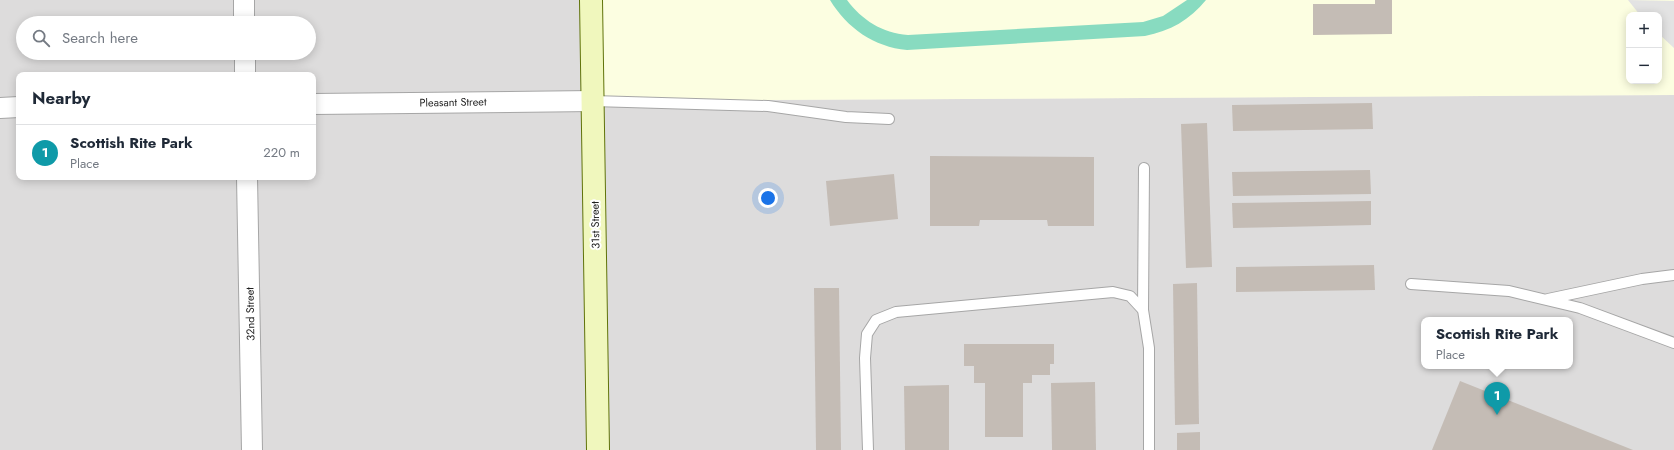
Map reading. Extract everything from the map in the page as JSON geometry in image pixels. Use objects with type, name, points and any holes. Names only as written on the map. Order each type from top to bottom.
[{"type":"main road","name":"31st Street","points":[[591,0],[598,450]]},
{"type":"street","points":[[244,0],[244,16]]},
{"type":"street","points":[[245,60],[245,72]]},
{"type":"street","name":"Pleasant Street","points":[[316,104],[593,101]]},
{"type":"street","points":[[0,108],[16,107]]},
{"type":"street","name":"32nd Street","points":[[247,180],[252,450]]},
{"type":"lane","points":[[593,101],[768,106],[846,117],[889,119]]},
{"type":"lane","points":[[1144,168],[1143,310],[1149,348],[1149,450]]},
{"type":"lane","points":[[1544,299],[1642,279],[1674,275]]},
{"type":"lane","points":[[1411,284],[1509,291],[1580,308],[1674,343]]},
{"type":"lane","points":[[868,450],[865,358],[867,334],[876,320],[896,312],[1113,292],[1130,296],[1143,310]]},
{"type":"shaded area","points":[[0,0],[591,0],[593,101],[1674,95],[1674,450],[0,450]]},
{"type":"shaded area","points":[[591,0],[1674,0],[1674,95],[593,101]]},
{"type":"shaded area","points":[[1628,0],[1674,1],[1674,48],[1662,37],[1662,12],[1638,12]]},
{"type":"green space","points":[[830,0],[847,0],[859,14],[873,24],[890,32],[908,35],[1143,22],[1163,16],[1187,0],[1206,0],[1200,7],[1179,24],[1163,31],[1145,36],[907,50],[883,45],[862,34],[845,19]]},
{"type":"building","points":[[1375,0],[1392,0],[1392,34],[1313,35],[1313,4],[1375,4]]},
{"type":"building","points":[[1372,103],[1373,129],[1233,131],[1232,105]]},
{"type":"building","points":[[1207,123],[1212,267],[1186,268],[1181,124]]},
{"type":"building","points":[[930,156],[1094,157],[1094,226],[1048,226],[1047,220],[980,220],[979,226],[930,226]]},
{"type":"building","points":[[1370,170],[1371,194],[1233,196],[1232,172]]},
{"type":"building","points":[[894,174],[898,219],[830,226],[826,181]]},
{"type":"building","points":[[1371,201],[1371,225],[1233,228],[1232,203]]},
{"type":"building","points":[[1374,265],[1375,290],[1236,292],[1236,267]]},
{"type":"building","points":[[1197,283],[1199,424],[1175,425],[1173,284]]},
{"type":"building","points":[[814,288],[839,288],[841,450],[816,450]]},
{"type":"building","points":[[964,344],[1054,344],[1054,364],[1050,364],[1050,375],[1032,375],[1032,383],[1023,383],[1023,437],[985,437],[985,383],[974,383],[974,366],[964,366]]},
{"type":"building","points":[[1460,381],[1633,450],[1432,450]]},
{"type":"building","points":[[1095,382],[1096,450],[1052,450],[1051,383]]},
{"type":"building","points":[[949,385],[949,450],[905,450],[904,386]]},
{"type":"building","points":[[1200,432],[1200,450],[1177,450],[1177,433]]},
{"type":"place","name":"Scottish Rite Park","points":[[1497,415]]}]
